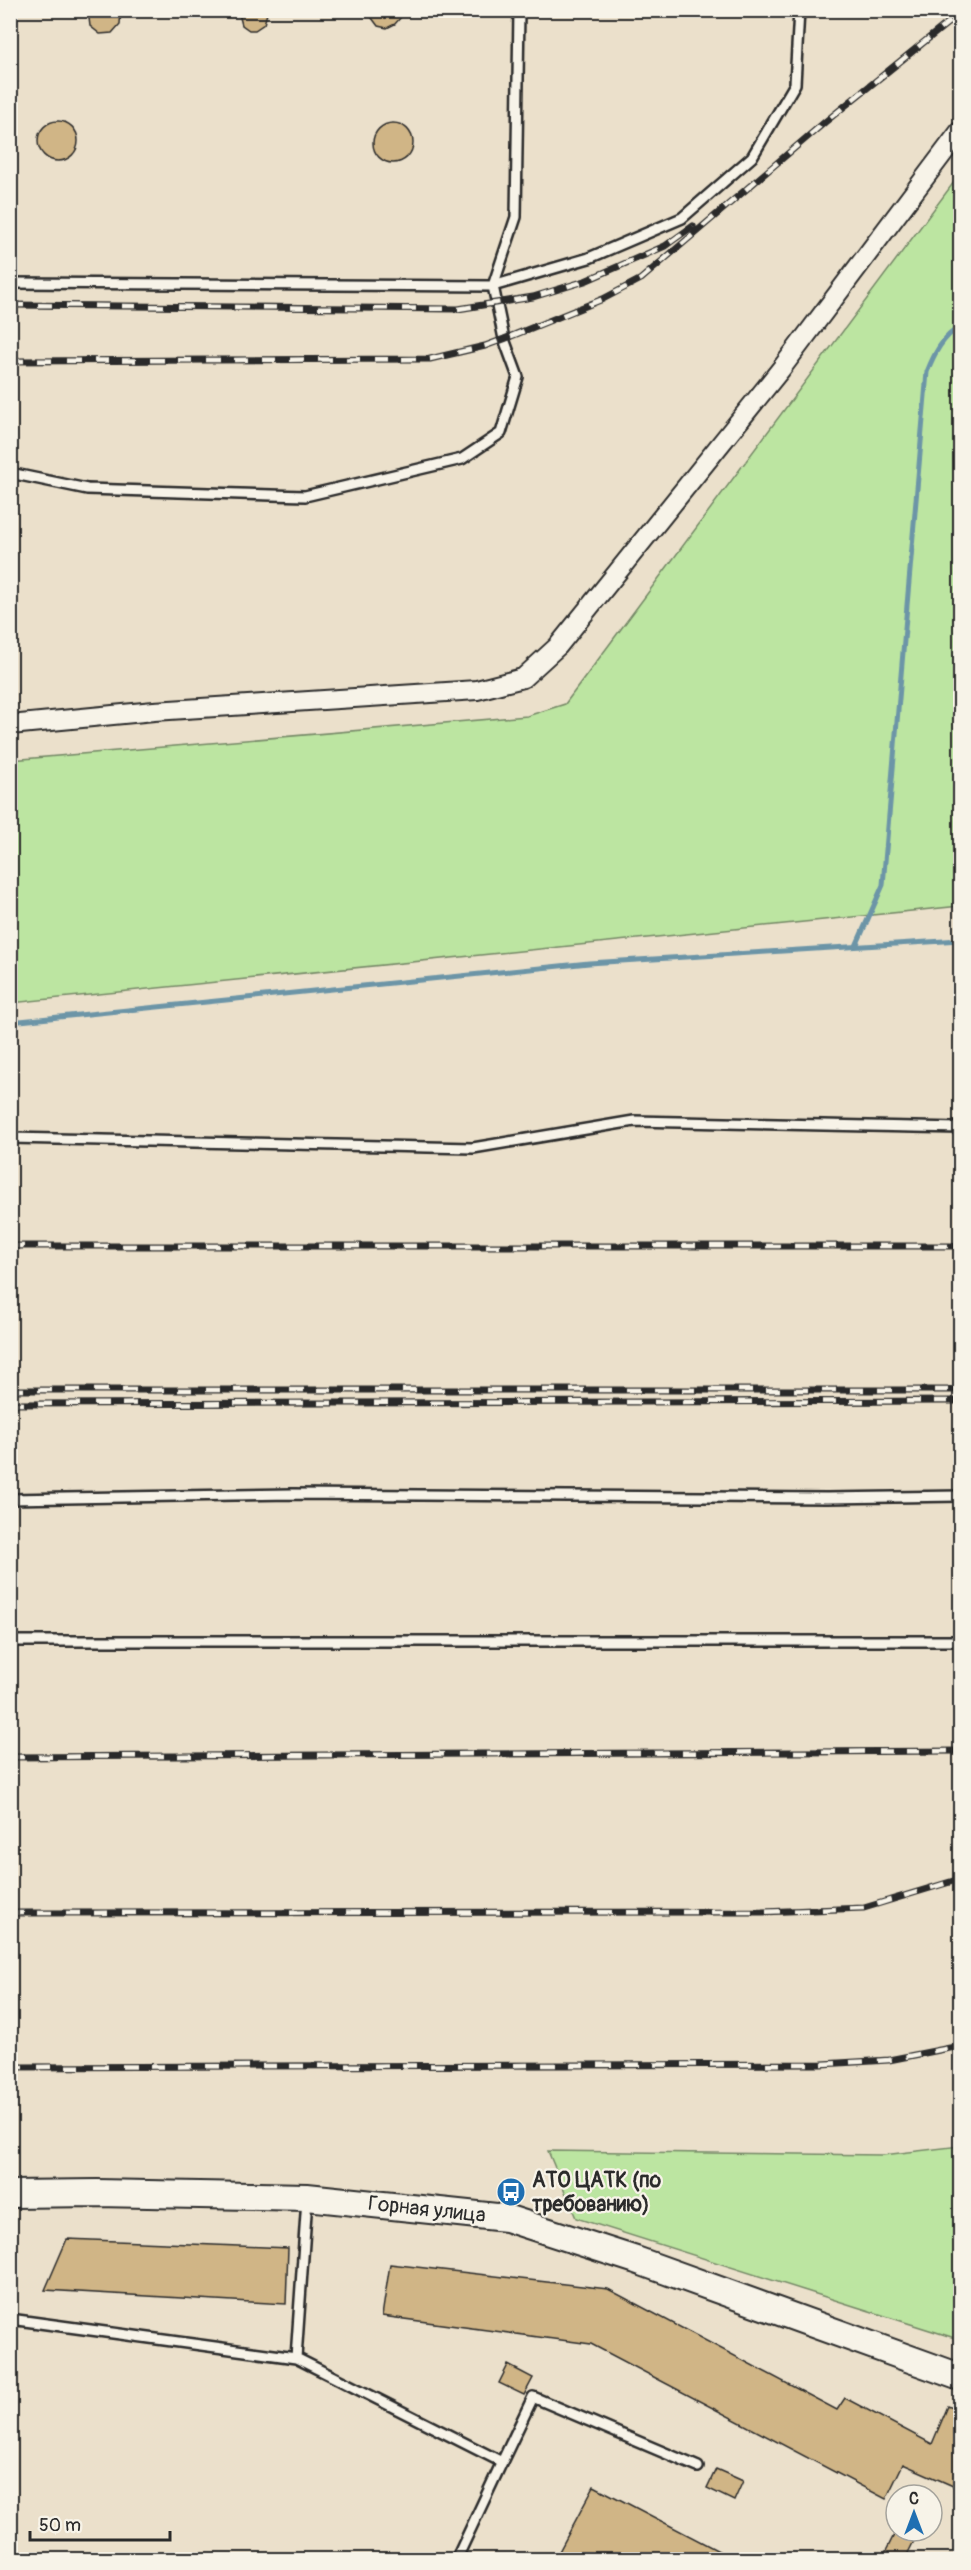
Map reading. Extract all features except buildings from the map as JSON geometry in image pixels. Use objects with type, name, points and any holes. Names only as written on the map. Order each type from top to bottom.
[{"type":"street","points":[[10,725],[154,711],[477,690],[523,678],[558,646],[774,379],[960,131]]},
{"type":"street","name":"Горная улица","points":[[10,2194],[98,2193],[307,2197],[506,2218],[636,2260],[960,2377]]},
{"type":"lane","points":[[10,472],[87,489],[305,496],[462,459],[501,433],[518,377],[504,339],[493,286],[516,217],[519,10]]},
{"type":"lane","points":[[10,283],[493,286],[589,258],[681,218],[752,157],[795,84],[799,10]]},
{"type":"lane","points":[[10,1138],[473,1148],[634,1121],[960,1128]]},
{"type":"lane","points":[[10,1499],[292,1494],[815,1498],[960,1496]]},
{"type":"lane","points":[[10,1641],[960,1641]]},
{"type":"lane","points":[[296,2358],[307,2197]]},
{"type":"lane","points":[[10,2319],[296,2358],[502,2462]]},
{"type":"lane","points":[[456,2559],[533,2397],[698,2467]]},
{"type":"shaded area","points":[[11,11],[960,11],[960,2559],[11,2560]]},
{"type":"green space","points":[[960,174],[960,906],[11,1003],[11,760],[527,716],[565,704]]},
{"type":"green space","points":[[960,2146],[960,2335],[958,2339],[576,2218],[548,2151],[883,2155]]},
{"type":"waterway","points":[[856,946],[883,885],[927,372],[940,346],[960,327]]},
{"type":"waterway","points":[[10,1022],[589,963],[960,940]]},
{"type":"railway","points":[[10,361],[430,359],[485,346],[603,299],[641,279],[825,122],[960,13]]},
{"type":"railway","points":[[10,305],[458,309],[533,297],[585,281],[665,246],[693,226]]},
{"type":"railway","points":[[10,1246],[960,1246]]},
{"type":"railway","points":[[10,1390],[960,1390]]},
{"type":"railway","points":[[10,1404],[960,1401]]},
{"type":"railway","points":[[10,1757],[960,1751]]},
{"type":"railway","points":[[10,1913],[762,1912],[864,1908],[960,1879]]},
{"type":"railway","points":[[10,2067],[822,2064],[889,2060],[960,2046]]},
{"type":"place","name":"АТО ЦАТК (по требованию)","points":[[511,2192]]}]
